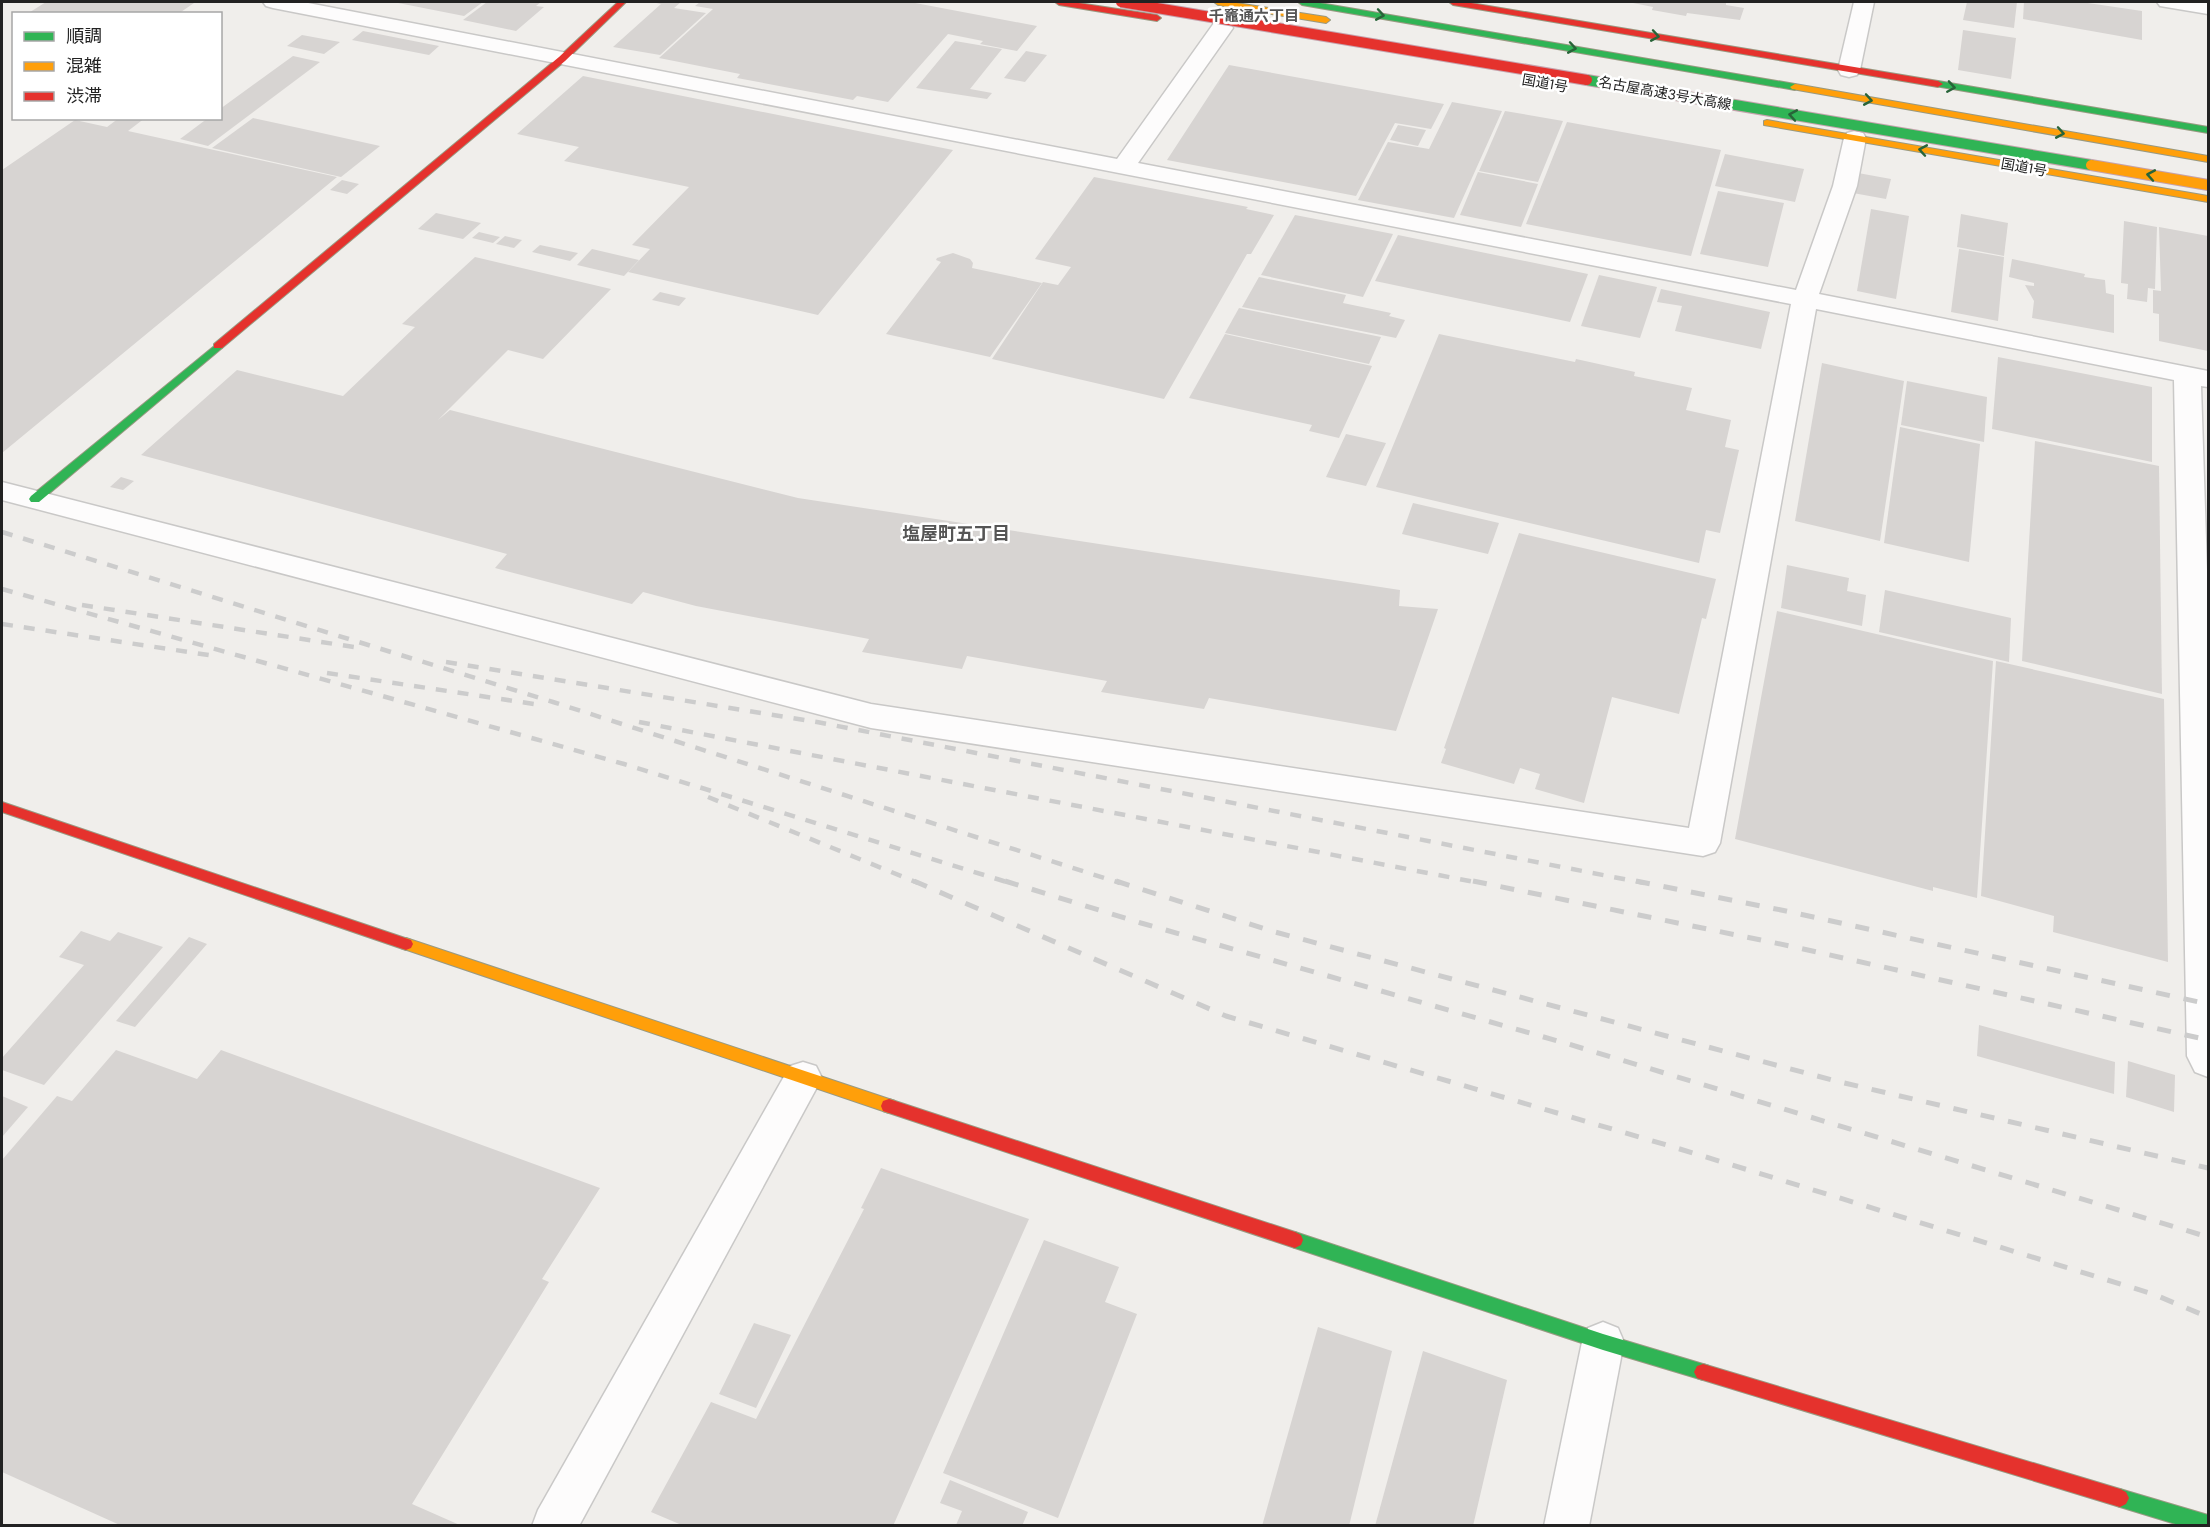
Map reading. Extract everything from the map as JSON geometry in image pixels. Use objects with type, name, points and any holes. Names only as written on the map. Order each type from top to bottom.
[{"type":"main road","points":[[35,499],[562,59],[622,2]]},
{"type":"main road","name":"国道1号","points":[[1059,2],[1222,28],[2208,199]]},
{"type":"main road","name":"名古屋高速3号大高線","points":[[1121,2],[2208,185]]},
{"type":"main road","points":[[1218,2],[1732,90],[1875,123],[2028,168]]},
{"type":"main road","name":"名古屋高速3号大高線","points":[[1302,2],[2208,159]]},
{"type":"main road","points":[[1453,2],[2208,130]]},
{"type":"main road","points":[[2,807],[802,1078],[1603,1342],[2208,1524]]},
{"type":"street","points":[[273,2],[2198,377],[2208,1061]]},
{"type":"street","points":[[1849,70],[1864,2]]},
{"type":"street","points":[[2167,2],[2208,8]]},
{"type":"street","points":[[1123,167],[1222,28]]},
{"type":"street","points":[[2,491],[871,716],[1703,843],[1805,299],[1845,186],[1856,138]]},
{"type":"street","points":[[554,1526],[802,1078]]},
{"type":"street","points":[[1566,1526],[1603,1342]]},
{"type":"building","points":[[46,2],[194,3],[181,12],[30,12]]},
{"type":"building","points":[[393,2],[483,2],[464,16]]},
{"type":"building","points":[[487,2],[541,2],[536,6],[544,7],[516,31],[463,20]]},
{"type":"building","points":[[652,2],[681,2],[674,8],[706,13],[660,55],[613,47],[661,4]]},
{"type":"building","points":[[700,2],[910,2],[1037,26],[1017,51],[980,44],[983,41],[948,34],[888,102],[857,96],[853,100],[737,78],[740,74],[659,58],[713,9],[695,6]]},
{"type":"building","points":[[1628,2],[1726,2],[1726,5],[1744,8],[1740,20],[1687,13],[1686,16],[1652,10],[1653,7]]},
{"type":"building","points":[[1967,2],[2017,2],[2014,28],[1963,20]]},
{"type":"building","points":[[2024,2],[2081,2],[2142,11],[2142,40],[2023,19]]},
{"type":"building","points":[[1963,30],[2016,38],[2011,79],[1958,70]]},
{"type":"building","points":[[363,31],[439,46],[429,55],[352,40]]},
{"type":"building","points":[[302,35],[340,42],[324,54],[287,46]]},
{"type":"building","points":[[955,41],[1002,49],[970,89],[992,93],[987,99],[916,88]]},
{"type":"building","points":[[1026,51],[1047,55],[1025,82],[1004,78]]},
{"type":"building","points":[[293,56],[320,62],[208,146],[180,139],[205,120],[222,120],[222,108]]},
{"type":"building","points":[[1229,65],[1444,104],[1431,129],[1395,123],[1356,196],[1167,160]]},
{"type":"building","points":[[583,76],[953,150],[818,315],[628,272],[650,249],[632,245],[689,187],[564,161],[579,147],[517,134]]},
{"type":"building","points":[[1452,102],[1502,111],[1454,218],[1358,200],[1388,142],[1429,149]]},
{"type":"building","points":[[1505,111],[1563,121],[1538,182],[1479,171]]},
{"type":"building","points":[[253,118],[380,146],[341,177],[212,148]]},
{"type":"building","points":[[75,120],[107,127],[116,120],[142,120],[128,131],[337,177],[2,453],[2,170]]},
{"type":"building","points":[[1567,122],[1721,150],[1691,256],[1526,224]]},
{"type":"building","points":[[1398,125],[1426,130],[1418,146],[1390,140]]},
{"type":"building","points":[[1725,154],[1804,169],[1795,202],[1715,186]]},
{"type":"building","points":[[1478,172],[1538,184],[1521,227],[1460,215]]},
{"type":"building","points":[[1858,173],[1891,179],[1886,199],[1853,193]]},
{"type":"building","points":[[1094,177],[1248,207],[1246,209],[1274,215],[1251,254],[1247,254],[1164,399],[992,359],[1043,282],[1058,285],[1071,267],[1035,259]]},
{"type":"building","points":[[342,180],[359,184],[347,194],[330,190]]},
{"type":"building","points":[[1718,191],[1784,203],[1768,267],[1700,254]]},
{"type":"building","points":[[1871,209],[1909,216],[1896,299],[1857,291]]},
{"type":"building","points":[[436,213],[481,223],[463,239],[418,229]]},
{"type":"building","points":[[1961,214],[2008,223],[2004,256],[1957,247]]},
{"type":"building","points":[[1295,215],[1393,234],[1363,297],[1261,275]]},
{"type":"building","points":[[2124,221],[2157,227],[2155,289],[2148,288],[2147,302],[2127,299],[2128,284],[2121,283]]},
{"type":"building","points":[[2159,227],[2208,236],[2208,351],[2159,341],[2159,314],[2153,313],[2153,290],[2161,291]]},
{"type":"building","points":[[479,232],[500,237],[493,243],[472,238]]},
{"type":"building","points":[[1398,235],[1588,274],[1570,322],[1375,281]]},
{"type":"building","points":[[505,236],[522,240],[514,248],[496,244]]},
{"type":"building","points":[[540,245],[578,253],[570,261],[532,252]]},
{"type":"building","points":[[592,249],[639,260],[624,276],[577,265]]},
{"type":"building","points":[[1959,249],[2004,257],[1998,321],[1951,312]]},
{"type":"building","points":[[953,253],[970,259],[973,263],[972,268],[1042,283],[990,357],[886,334],[941,262],[936,260],[937,258]]},
{"type":"building","points":[[475,257],[611,289],[543,359],[508,350],[438,420],[450,410],[798,498],[1400,590],[1399,606],[1438,609],[1396,731],[1209,698],[1204,709],[1101,692],[1107,681],[967,656],[962,669],[862,652],[869,639],[696,606],[643,592],[632,604],[495,568],[507,554],[141,455],[237,370],[343,396],[415,327],[402,324]]},
{"type":"building","points":[[2012,259],[2105,280],[2106,293],[2114,295],[2114,333],[2032,318],[2034,301],[2025,285],[2034,286],[2034,283],[2009,277]]},
{"type":"building","points":[[1599,275],[1657,287],[1640,338],[1581,326]]},
{"type":"building","points":[[1259,277],[1346,295],[1343,303],[1391,313],[1389,316],[1405,320],[1396,338],[1242,307]]},
{"type":"building","points":[[1661,289],[1770,312],[1761,349],[1675,331],[1682,306],[1657,302]]},
{"type":"building","points":[[660,292],[686,298],[679,306],[652,300]]},
{"type":"building","points":[[1239,308],[1381,337],[1369,364],[1225,333]]},
{"type":"building","points":[[1225,334],[1372,366],[1339,438],[1309,431],[1312,425],[1189,398]]},
{"type":"building","points":[[1439,334],[1575,362],[1576,359],[1635,372],[1634,376],[1692,388],[1686,410],[1731,420],[1725,447],[1739,450],[1720,533],[1706,530],[1699,563],[1376,487]]},
{"type":"building","points":[[1998,357],[2152,387],[2152,462],[1992,429]]},
{"type":"building","points":[[1822,363],[1904,381],[1880,541],[1795,521]]},
{"type":"building","points":[[1907,381],[1987,397],[1984,442],[1901,425]]},
{"type":"building","points":[[1900,427],[1980,444],[1969,562],[1884,543]]},
{"type":"building","points":[[1346,434],[1386,443],[1366,486],[1326,477]]},
{"type":"building","points":[[2035,441],[2159,466],[2162,694],[2022,661]]},
{"type":"building","points":[[121,477],[134,481],[123,490],[110,487]]},
{"type":"building","points":[[1413,503],[1499,523],[1488,554],[1402,534]]},
{"type":"building","points":[[1519,533],[1716,579],[1706,619],[1702,618],[1679,714],[1612,697],[1584,803],[1535,789],[1540,774],[1520,768],[1514,784],[1441,763],[1446,749],[1444,748]]},
{"type":"building","points":[[1787,565],[1849,578],[1847,591],[1866,595],[1862,626],[1781,608]]},
{"type":"building","points":[[1885,590],[2011,618],[2009,662],[1879,632]]},
{"type":"building","points":[[1777,611],[1993,661],[1977,898],[1933,887],[1933,891],[1735,839]]},
{"type":"building","points":[[1996,661],[2164,699],[2168,962],[2053,932],[2054,916],[1981,896]]},
{"type":"building","points":[[81,931],[110,941],[118,932],[163,947],[44,1085],[2,1070],[2,1058],[84,965],[59,957]]},
{"type":"building","points":[[189,937],[207,944],[135,1027],[116,1021]]},
{"type":"building","points":[[1979,1025],[2115,1062],[2114,1094],[1977,1056]]},
{"type":"building","points":[[116,1050],[197,1079],[221,1050],[600,1188],[542,1279],[549,1282],[412,1504],[462,1526],[122,1526],[2,1472],[2,1160],[57,1096],[72,1101]]},
{"type":"building","points":[[2128,1061],[2175,1075],[2174,1112],[2126,1097]]},
{"type":"building","points":[[2,1096],[28,1107],[2,1137]]},
{"type":"building","points":[[881,1168],[1029,1219],[893,1526],[684,1526],[651,1512],[711,1402],[756,1419],[864,1209],[861,1208]]},
{"type":"building","points":[[1044,1240],[1119,1267],[1105,1302],[1137,1314],[1058,1518],[943,1473]]},
{"type":"building","points":[[754,1323],[791,1335],[756,1408],[719,1394]]},
{"type":"building","points":[[1318,1327],[1392,1351],[1349,1526],[1262,1526]]},
{"type":"building","points":[[1423,1351],[1507,1380],[1473,1526],[1375,1526]]},
{"type":"building","points":[[950,1480],[1028,1512],[1022,1526],[956,1525],[962,1511],[940,1503]]},
{"type":"railway","points":[[2,532],[553,702],[1120,883]]},
{"type":"railway","points":[[2,589],[624,764],[1010,883]]},
{"type":"railway","points":[[82,605],[354,647]]},
{"type":"railway","points":[[2,624],[215,656]]},
{"type":"railway","points":[[446,662],[817,722],[1644,883]]},
{"type":"railway","points":[[327,673],[541,705]]},
{"type":"railway","points":[[639,722],[1480,883]]},
{"type":"railway","points":[[708,797],[918,883]]},
{"type":"railway","points":[[914,881],[1226,1016],[1670,1146],[2153,1294],[2208,1317]]},
{"type":"railway","points":[[1005,881],[1141,923],[1565,1043],[2208,1237]]},
{"type":"railway","points":[[1116,881],[1275,932],[1836,1081],[2208,1168]]},
{"type":"railway","points":[[1473,881],[1790,946],[2208,1040]]},
{"type":"railway","points":[[1636,881],[1786,911],[2208,1004]]},
{"type":"traffic: fast","points":[[1302,2],[1795,87]]},
{"type":"traffic: fast","points":[[1587,80],[2091,165]]},
{"type":"traffic: fast","points":[[1938,84],[2208,130]]},
{"type":"traffic: fast","points":[[35,499],[218,346]]},
{"type":"traffic: fast","points":[[1295,1240],[1603,1342],[1703,1372]]},
{"type":"traffic: fast","points":[[2120,1498],[2208,1524]]},
{"type":"traffic: slow","points":[[1218,2],[1326,20]]},
{"type":"traffic: slow","points":[[1795,87],[2208,159]]},
{"type":"traffic: slow","points":[[1767,123],[2208,199]]},
{"type":"traffic: slow","points":[[2091,165],[2208,185]]},
{"type":"traffic: slow","points":[[406,944],[889,1106]]},
{"type":"traffic: jam","points":[[218,346],[562,59],[622,2]]},
{"type":"traffic: jam","points":[[1059,2],[1157,18]]},
{"type":"traffic: jam","points":[[1121,2],[1587,80]]},
{"type":"traffic: jam","points":[[1453,2],[1938,84]]},
{"type":"traffic: jam","points":[[2,807],[406,944]]},
{"type":"traffic: jam","points":[[889,1106],[1295,1240]]},
{"type":"traffic: jam","points":[[1703,1372],[2120,1498]]},
{"type":"district","name":"千竈通六丁目","points":[[1254,16]]},
{"type":"district","name":"塩屋町五丁目","points":[[956,534]]}]
